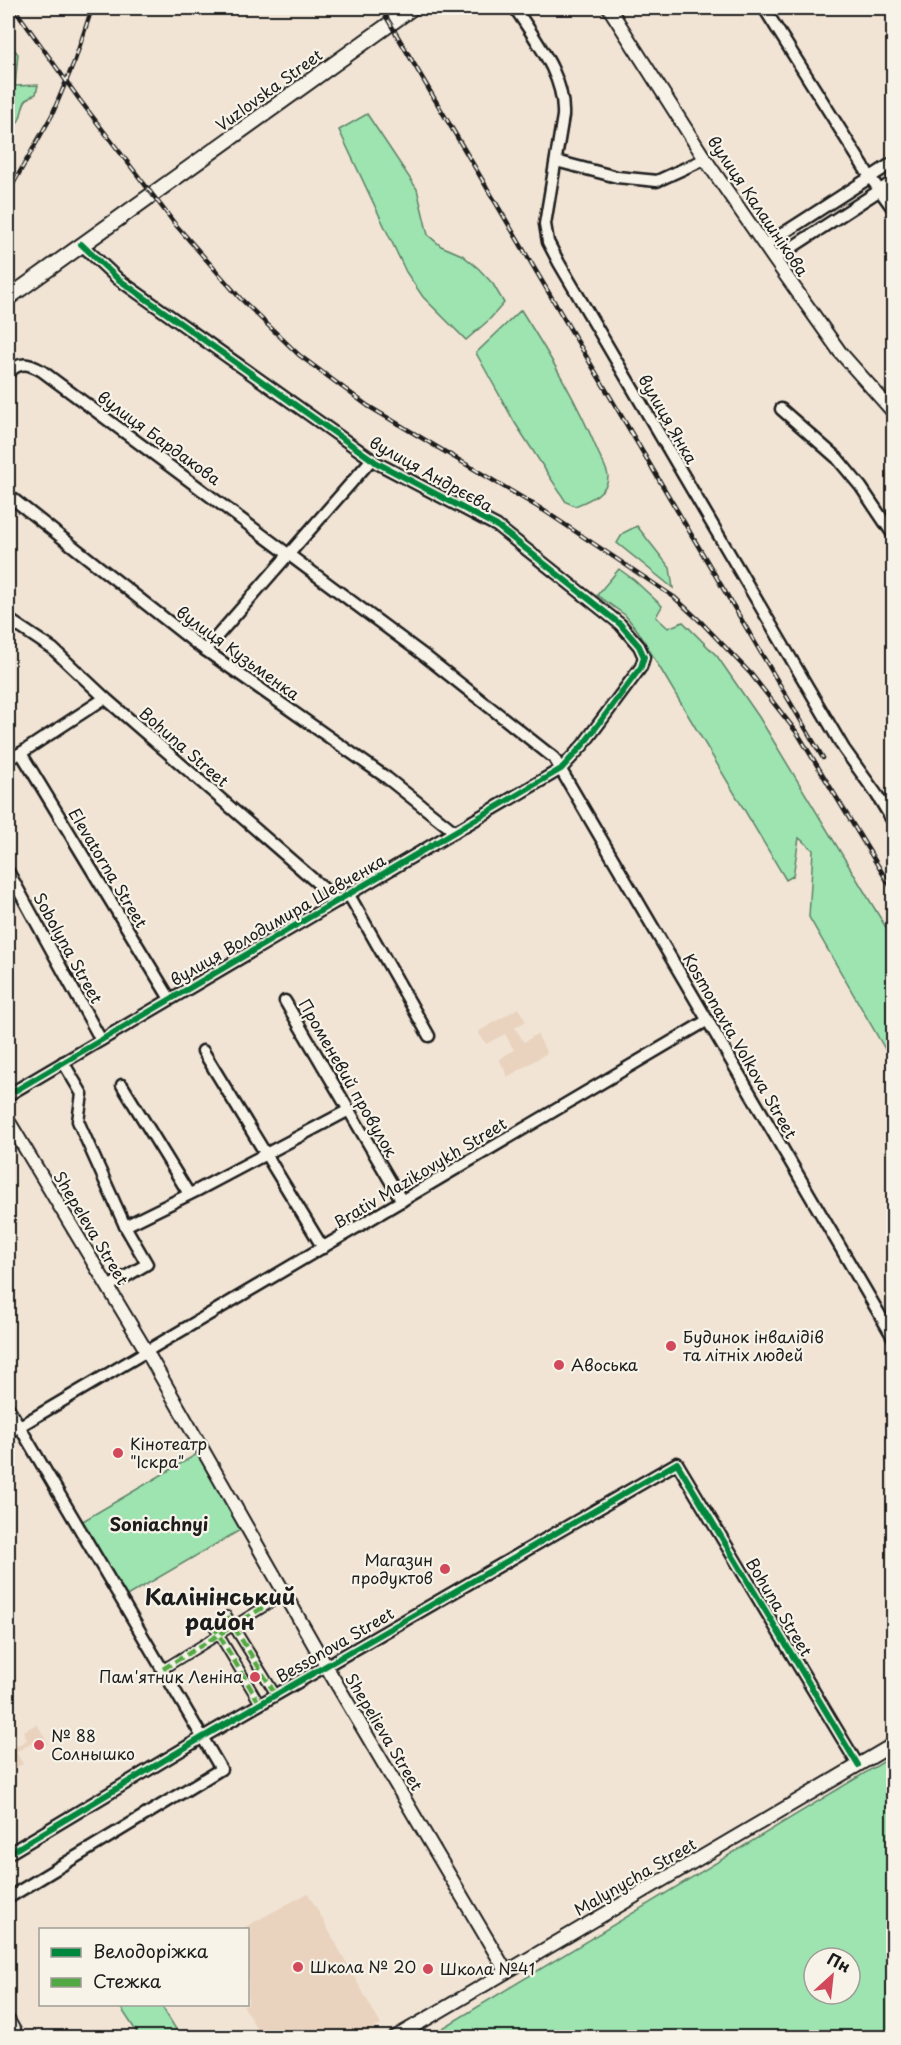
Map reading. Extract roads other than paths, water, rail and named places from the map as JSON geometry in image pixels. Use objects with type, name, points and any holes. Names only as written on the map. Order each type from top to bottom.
[{"type":"main road","name":"Vuzlovska Street","points":[[8,298],[412,8]]},
{"type":"street","name":"вулиця Янка","points":[[515,8],[546,56],[561,87],[564,101],[545,224],[548,242],[558,263],[844,749],[894,823]]},
{"type":"street","name":"вулиця Калашнікова","points":[[609,8],[705,159],[774,259],[840,352],[894,412]]},
{"type":"street","points":[[764,8],[870,177],[894,210]]},
{"type":"street","points":[[556,161],[617,177],[657,181],[705,159]]},
{"type":"street","points":[[765,245],[894,162]]},
{"type":"street","points":[[774,259],[894,181]]},
{"type":"street","name":"вулиця Андрєєва","points":[[81,244],[118,279],[372,459],[497,526],[620,624],[639,646],[644,657],[641,667],[583,745],[561,769]]},
{"type":"street","name":"вулиця Бардакова","points":[[8,373],[22,363],[30,364],[42,371],[289,554],[546,751],[561,769]]},
{"type":"street","points":[[781,409],[837,458],[861,487],[894,536]]},
{"type":"street","name":"вулиця Андрєєва","points":[[289,554],[372,459]]},
{"type":"street","name":"вулиця Кузьменка","points":[[8,495],[205,650],[387,777],[454,832]]},
{"type":"street","points":[[205,650],[289,554]]},
{"type":"street","name":"Bohuna Street","points":[[8,619],[52,648],[105,698],[338,901]]},
{"type":"street","points":[[8,759],[21,753],[105,698]]},
{"type":"street","name":"Elevatorna Street","points":[[21,753],[170,999]]},
{"type":"street","name":"вулиця Володимира Шевченка","points":[[8,1095],[561,769]]},
{"type":"street","name":"Kosmonavta Volkova Street","points":[[561,769],[894,1339]]},
{"type":"street","name":"Sobolyna Street","points":[[8,871],[102,1040]]},
{"type":"street","points":[[349,895],[429,1036]]},
{"type":"street","name":"Променевий провулок","points":[[285,1001],[402,1201]]},
{"type":"street","name":"Brativ Mazikovykh Street","points":[[8,1433],[708,1020]]},
{"type":"street","points":[[203,1051],[322,1248]]},
{"type":"street","points":[[63,1062],[82,1094],[78,1121],[125,1226],[147,1264],[108,1287]]},
{"type":"street","points":[[122,1085],[189,1194]]},
{"type":"street","points":[[125,1226],[349,1110]]},
{"type":"street","name":"Shepeleva Street","points":[[8,1120],[147,1352]]},
{"type":"street","name":"Shepelieva Street","points":[[147,1352],[326,1666],[506,1971]]},
{"type":"street","points":[[8,1407],[221,1769],[8,1898]]},
{"type":"street","name":"Bohuna Street","points":[[677,1463],[858,1765]]},
{"type":"street","name":"Bessonova Street","points":[[8,1854],[203,1737],[677,1463]]},
{"type":"street","points":[[163,1669],[285,1594]]},
{"type":"street","points":[[227,1616],[276,1695]]},
{"type":"street","points":[[213,1625],[260,1704]]},
{"type":"street","name":"Malynycha Street","points":[[394,2037],[894,1744]]},
{"type":"street","points":[[8,2020],[18,2037]]},
{"type":"railway","points":[[14,8],[79,99],[175,224],[240,298],[299,355],[368,406],[543,510],[674,597],[702,623],[751,674],[798,734],[894,892]]},
{"type":"railway","points":[[8,193],[52,115],[75,60],[92,8]]},
{"type":"railway","points":[[381,8],[823,758]]},
{"type":"place","name":"Будинок інвалідів та літніх людей","points":[[671,1346]]},
{"type":"place","name":"Авоська","points":[[559,1365]]},
{"type":"place","name":"Кінотеатр \"Іскра\"","points":[[118,1453]]},
{"type":"place","name":"Магазин продуктов","points":[[445,1569]]},
{"type":"place","name":"Пам'ятник Леніна","points":[[255,1677]]},
{"type":"place","name":"№ 88 Солнышко","points":[[39,1745]]},
{"type":"place","name":"Школа № 20","points":[[298,1967]]},
{"type":"place","name":"Школа №41","points":[[428,1969]]},
{"type":"district","name":"Soniachnyi","points":[[159,1525]]},
{"type":"district","name":"Калінінський район","points":[[220,1610]]}]
